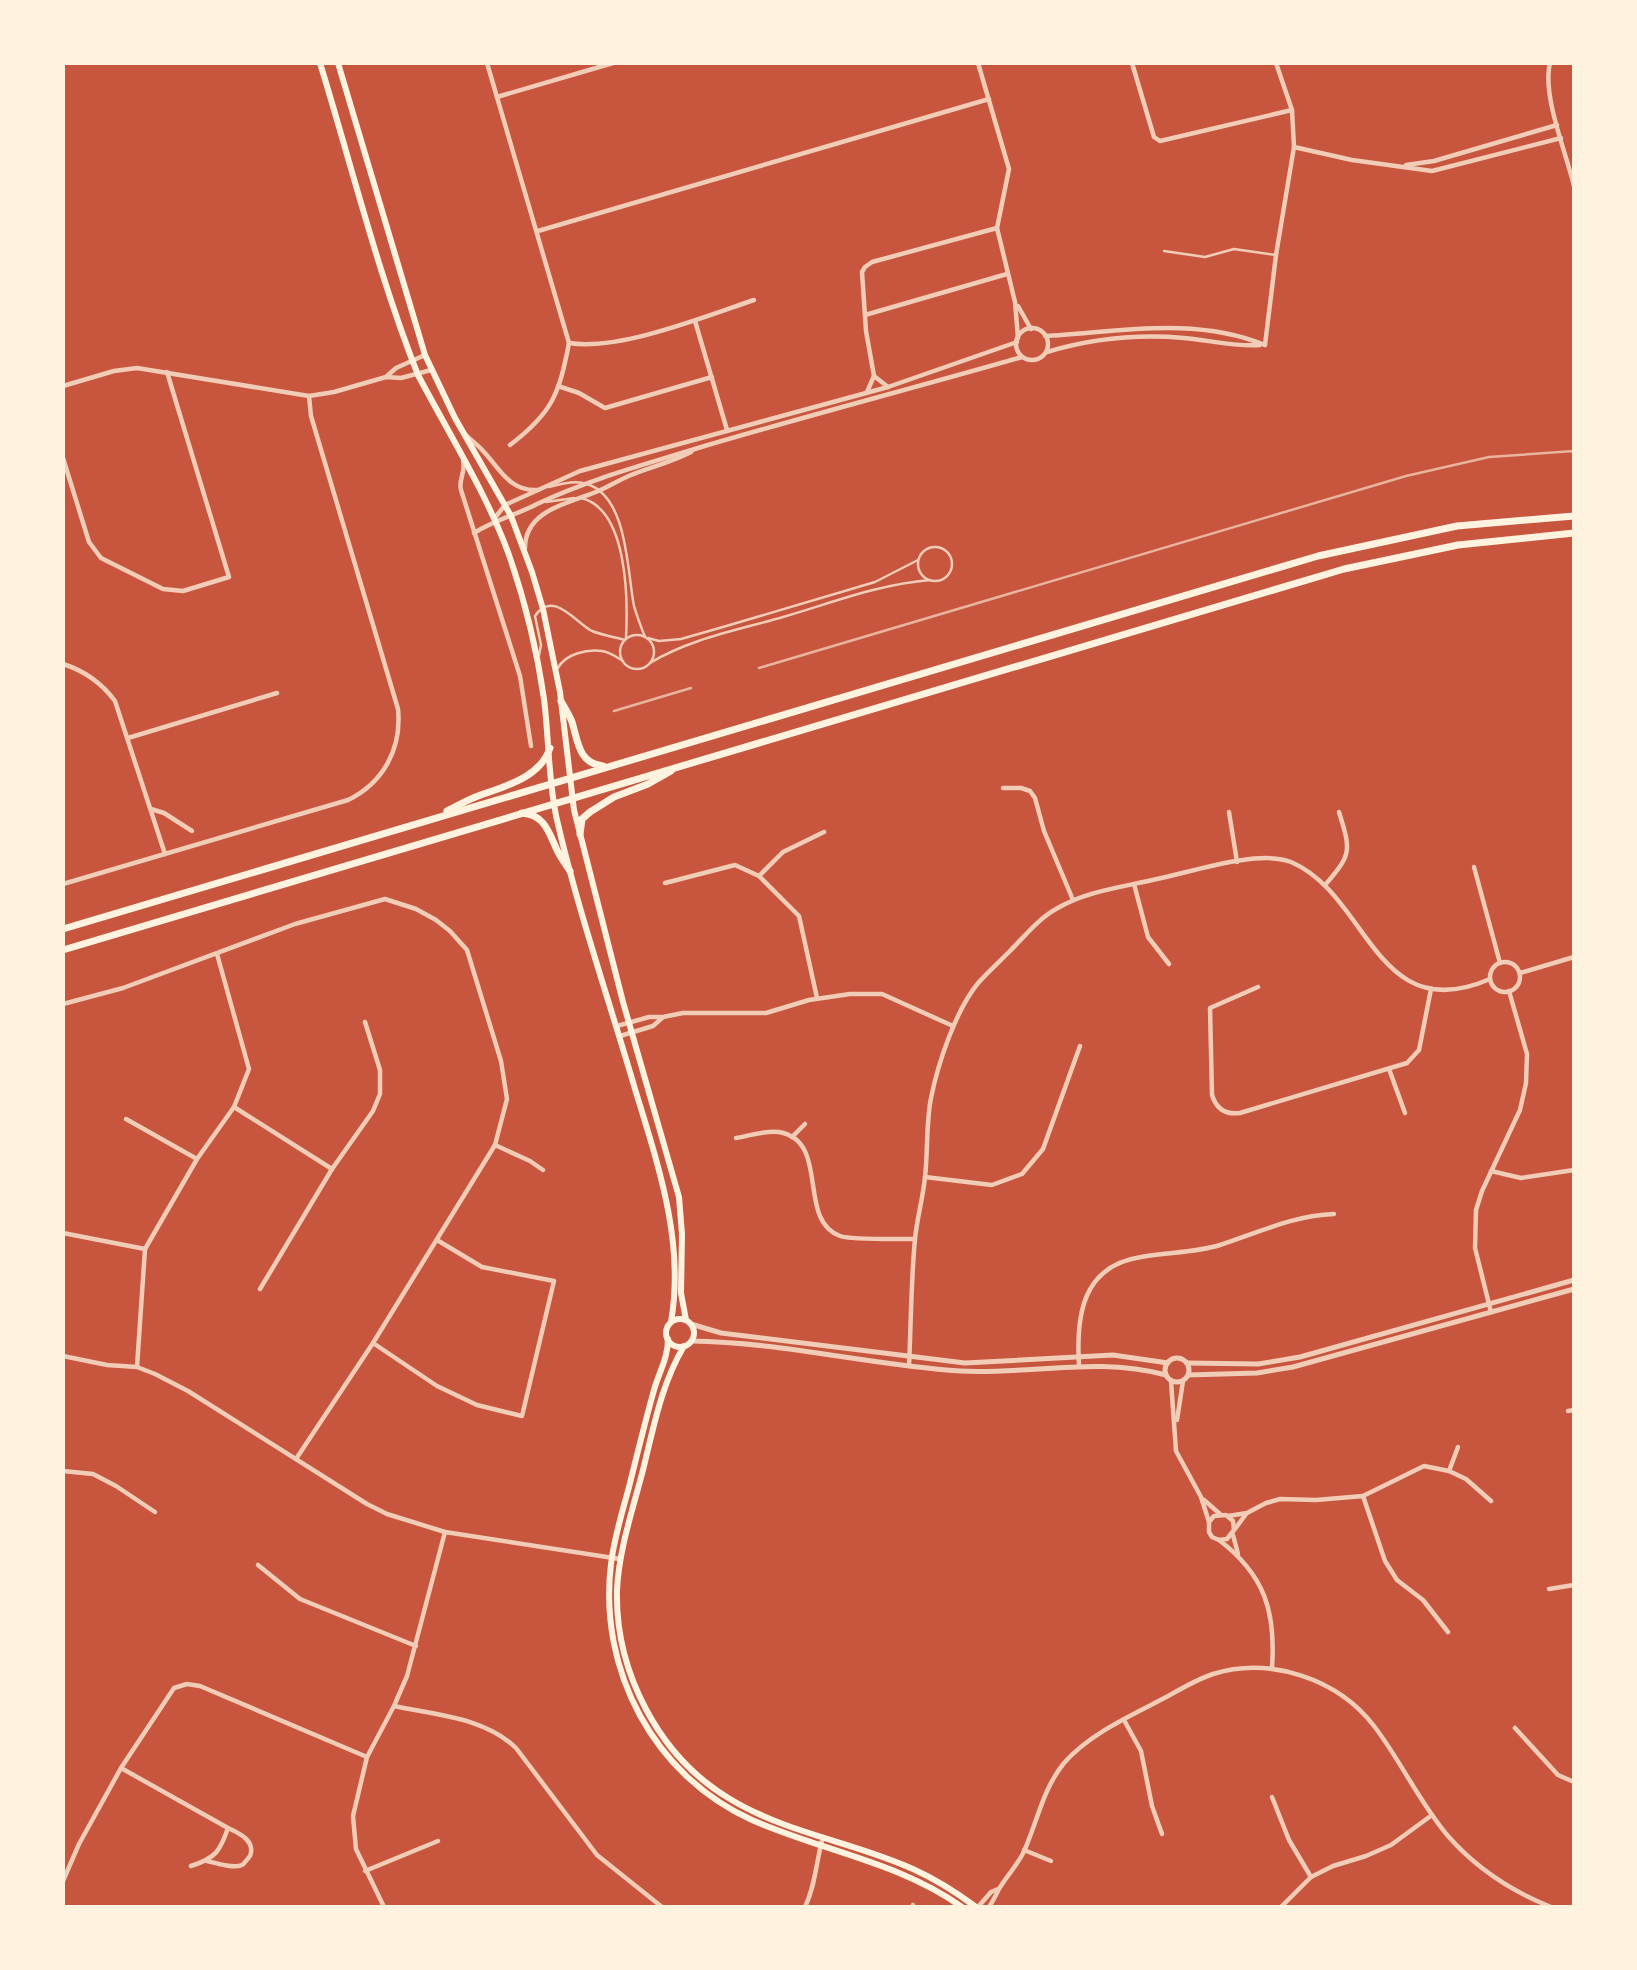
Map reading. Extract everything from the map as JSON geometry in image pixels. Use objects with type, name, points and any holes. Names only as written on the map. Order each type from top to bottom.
[{"type":"highway","points":[[63,929],[1318,556],[1457,526],[1574,516]]},
{"type":"highway","points":[[63,950],[1343,569],[1458,545],[1574,533]]},
{"type":"highway","points":[[561,701],[571,719],[584,757],[598,765],[616,764]]},
{"type":"highway","points":[[431,819],[475,797],[515,783],[541,764],[550,748]]},
{"type":"highway","points":[[580,834],[582,819],[590,812],[614,797],[648,784],[684,764]]},
{"type":"highway","points":[[518,813],[531,815],[542,821],[570,871]]},
{"type":"main road","points":[[320,63],[395,313],[418,375],[494,520],[509,556],[538,662],[550,748],[554,803],[570,871],[669,1207],[674,1255],[667,1358],[655,1387],[611,1557],[609,1606],[618,1665],[629,1698],[662,1750],[693,1782],[730,1808],[755,1822],[914,1870],[977,1907]]},
{"type":"main road","points":[[338,63],[425,355],[464,433],[511,516],[543,609],[557,676],[572,798],[580,834],[629,1023],[679,1197],[682,1234],[681,1293],[688,1322],[694,1333],[691,1341],[684,1346],[663,1389],[620,1559],[617,1606],[623,1650],[636,1690],[667,1743],[701,1779],[729,1799],[760,1815],[903,1874],[962,1907]]},
{"type":"main road","points":[[671,1322],[678,1319],[688,1322]]},
{"type":"main road","points":[[668,1339],[675,1345],[684,1346]]},
{"type":"street","points":[[487,63],[569,343],[558,386],[543,417],[510,445]]},
{"type":"street","points":[[497,97],[613,63]]},
{"type":"street","points":[[978,63],[1010,169],[997,228],[1015,302],[1018,352],[1022,357]]},
{"type":"street","points":[[1132,63],[1154,137],[1160,141],[1292,110]]},
{"type":"street","points":[[1265,345],[1276,255],[1294,147],[1292,110],[1276,63]]},
{"type":"street","points":[[1550,63],[1548,82],[1574,186]]},
{"type":"street","points":[[538,231],[989,99]]},
{"type":"street","points":[[1402,166],[1434,161],[1557,125]]},
{"type":"street","points":[[1294,147],[1352,160],[1432,171],[1561,138]]},
{"type":"street","points":[[867,392],[874,376],[865,315],[862,272],[865,267],[872,262],[997,228]]},
{"type":"street","points":[[865,315],[1007,274]]},
{"type":"street","points":[[569,343],[585,346],[605,344],[695,321],[754,300]]},
{"type":"street","points":[[1015,302],[1031,329]]},
{"type":"street","points":[[695,321],[727,430]]},
{"type":"street","points":[[494,520],[505,505],[545,489],[563,478],[598,466],[888,387],[1017,340],[1025,330],[1037,330],[1045,336],[1164,327],[1245,337],[1265,345]]},
{"type":"street","points":[[1129,330],[1131,338]]},
{"type":"street","points":[[1045,336],[1047,352]]},
{"type":"street","points":[[474,533],[494,520],[511,516],[584,483],[730,437],[1022,357],[1034,360],[1047,352],[1070,345],[1131,338],[1184,338],[1243,346],[1265,345]]},
{"type":"street","points":[[386,377],[396,368],[425,355]]},
{"type":"street","points":[[63,386],[114,371],[137,369],[309,396],[334,392],[386,377],[401,378],[431,370]]},
{"type":"street","points":[[63,458],[89,542],[101,558],[163,589],[183,591],[229,577],[167,372]]},
{"type":"street","points":[[874,376],[888,387]]},
{"type":"street","points":[[558,386],[579,393],[605,408],[712,377]]},
{"type":"street","points":[[63,884],[348,800],[380,776],[395,746],[398,709],[311,416],[309,396]]},
{"type":"street","points":[[464,433],[514,485],[527,490],[545,489]]},
{"type":"street","points":[[526,555],[526,538],[535,522],[550,510],[630,476],[669,463],[702,447]]},
{"type":"street","points":[[463,461],[465,470],[460,485],[520,676],[531,746]]},
{"type":"street","points":[[63,664],[89,675],[107,691],[120,713],[165,854]]},
{"type":"street","points":[[128,737],[277,693]]},
{"type":"street","points":[[1003,788],[1021,788],[1030,791],[1035,798],[1044,831],[1073,900]]},
{"type":"street","points":[[150,808],[164,813],[192,831]]},
{"type":"street","points":[[1229,812],[1237,862]]},
{"type":"street","points":[[1325,885],[1345,862],[1347,853],[1348,843],[1339,812]]},
{"type":"street","points":[[760,876],[783,852],[824,832]]},
{"type":"street","points":[[909,1366],[915,1239],[925,1177],[930,1098],[953,1026],[978,983],[1042,919],[1073,900],[1237,862],[1275,857],[1307,871],[1325,885],[1386,963],[1406,979],[1431,989],[1475,985],[1490,979]]},
{"type":"street","points":[[665,883],[735,865],[760,876],[799,916],[817,998]]},
{"type":"street","points":[[1474,867],[1500,963]]},
{"type":"street","points":[[1134,884],[1148,937],[1169,964]]},
{"type":"street","points":[[63,1004],[123,988],[295,924],[385,899],[416,909],[436,920],[467,950],[500,1060],[507,1099],[495,1145],[373,1343],[296,1459]]},
{"type":"street","points":[[137,1367],[145,1249],[197,1159],[234,1107],[249,1069],[218,954]]},
{"type":"street","points":[[1520,972],[1574,957]]},
{"type":"street","points":[[1507,961],[1515,965],[1520,972],[1518,984],[1509,991],[1498,990],[1490,979],[1493,967],[1507,961]]},
{"type":"street","points":[[1258,988],[1210,1008],[1212,1095],[1214,1102],[1226,1112],[1240,1113],[1407,1063],[1419,1050],[1431,989]]},
{"type":"street","points":[[1491,1312],[1474,1237],[1476,1210],[1520,1110],[1526,1083],[1527,1054],[1509,991]]},
{"type":"street","points":[[617,1026],[649,1017],[694,1013],[766,1013],[817,998],[850,994],[882,995],[953,1026]]},
{"type":"street","points":[[620,1036],[653,1026],[663,1017]]},
{"type":"street","points":[[260,1289],[332,1169],[373,1111],[380,1094],[380,1070],[365,1022]]},
{"type":"street","points":[[925,1177],[992,1185],[1022,1174],[1043,1149],[1080,1046]]},
{"type":"street","points":[[1389,1069],[1405,1113]]},
{"type":"street","points":[[234,1107],[332,1169]]},
{"type":"street","points":[[126,1119],[197,1159]]},
{"type":"street","points":[[792,1138],[805,1124]]},
{"type":"street","points":[[736,1139],[779,1132],[792,1138],[802,1148],[811,1164],[817,1212],[840,1236],[915,1239]]},
{"type":"street","points":[[495,1145],[530,1161],[542,1170]]},
{"type":"street","points":[[1491,1171],[1521,1178],[1574,1170]]},
{"type":"street","points":[[1079,1365],[1078,1326],[1084,1302],[1098,1279],[1115,1265],[1140,1257],[1205,1249],[1311,1216],[1334,1214]]},
{"type":"street","points":[[63,1233],[145,1249]]},
{"type":"street","points":[[373,1343],[437,1386],[477,1405],[522,1416],[554,1281],[482,1267],[437,1240]]},
{"type":"street","points":[[688,1322],[721,1333],[984,1364],[1113,1355],[1168,1363],[1178,1359],[1187,1363],[1258,1364],[1289,1359],[1574,1280]]},
{"type":"street","points":[[1188,1375],[1257,1373],[1293,1367],[1574,1289]]},
{"type":"street","points":[[691,1341],[722,1341],[909,1366],[994,1371],[1079,1365],[1138,1367],[1166,1375],[1171,1381],[1177,1451],[1200,1497],[1209,1522],[1209,1532],[1240,1558],[1257,1581],[1270,1611],[1272,1668]]},
{"type":"street","points":[[63,1356],[107,1365],[137,1367],[188,1391],[387,1514],[445,1532],[620,1559]]},
{"type":"street","points":[[1166,1375],[1168,1363]]},
{"type":"street","points":[[1175,1428],[1183,1381],[1188,1375],[1187,1363]]},
{"type":"street","points":[[1171,1381],[1183,1381]]},
{"type":"street","points":[[1449,1471],[1458,1447]]},
{"type":"street","points":[[1200,1497],[1220,1514],[1228,1516],[1247,1513],[1280,1499],[1316,1500],[1363,1496],[1424,1466],[1449,1471],[1466,1479],[1490,1501]]},
{"type":"street","points":[[63,1471],[93,1474],[102,1478],[155,1512]]},
{"type":"street","points":[[1363,1496],[1385,1561],[1397,1580],[1423,1600],[1448,1632]]},
{"type":"street","points":[[1219,1540],[1227,1539],[1247,1513]]},
{"type":"street","points":[[1209,1522],[1220,1514]]},
{"type":"street","points":[[1228,1516],[1233,1521],[1240,1558]]},
{"type":"street","points":[[384,1907],[356,1849],[354,1816],[367,1757],[394,1706],[416,1646],[445,1532]]},
{"type":"street","points":[[258,1564],[300,1599],[416,1646]]},
{"type":"street","points":[[1549,1589],[1574,1585]]},
{"type":"street","points":[[989,1907],[1024,1850],[1041,1800],[1059,1770],[1075,1752],[1093,1738],[1189,1684],[1237,1669],[1272,1668],[1318,1682],[1357,1706],[1376,1728],[1448,1836],[1477,1865],[1517,1892],[1551,1907]]},
{"type":"street","points":[[63,1881],[79,1844],[121,1769],[174,1688],[187,1684],[200,1686],[367,1757]]},
{"type":"street","points":[[394,1706],[478,1724],[503,1735],[516,1748],[597,1855],[662,1907]]},
{"type":"street","points":[[1124,1720],[1141,1751],[1152,1806],[1162,1834]]},
{"type":"street","points":[[1515,1728],[1558,1775],[1574,1782]]},
{"type":"street","points":[[121,1769],[247,1839],[251,1847],[249,1857],[242,1865],[232,1866],[207,1861]]},
{"type":"street","points":[[1272,1797],[1289,1840],[1311,1877]]},
{"type":"street","points":[[1281,1907],[1311,1877],[1391,1845],[1432,1815]]},
{"type":"street","points":[[191,1866],[207,1861],[218,1852],[228,1828]]},
{"type":"street","points":[[365,1871],[438,1841]]},
{"type":"street","points":[[805,1907],[816,1879],[816,1859],[821,1841]]},
{"type":"street","points":[[1024,1850],[1051,1861]]},
{"type":"street","points":[[977,1907],[991,1892],[999,1888]]},
{"type":"lane","points":[[1164,251],[1205,257],[1234,249],[1276,255]]},
{"type":"lane","points":[[545,489],[565,483],[584,483],[600,490],[611,504],[619,523],[635,606],[647,638],[654,648],[650,663]]},
{"type":"lane","points":[[539,504],[580,498],[590,501],[604,513],[617,538],[627,592],[626,639],[620,650],[623,661]]},
{"type":"lane","points":[[538,662],[541,645],[536,615],[553,606],[562,607],[589,629],[626,639],[636,634],[659,641],[681,639],[875,582],[918,560],[928,548],[940,547],[949,554],[952,565],[948,574],[940,580],[895,584],[672,650],[636,669],[605,651],[574,654],[561,663],[557,676]]},
{"type":"lane","points":[[918,560],[922,575],[930,580]]},
{"type":"railway","points":[[759,668],[1406,476],[1489,457],[1574,451]]},
{"type":"railway","points":[[614,711],[691,688]]}]
